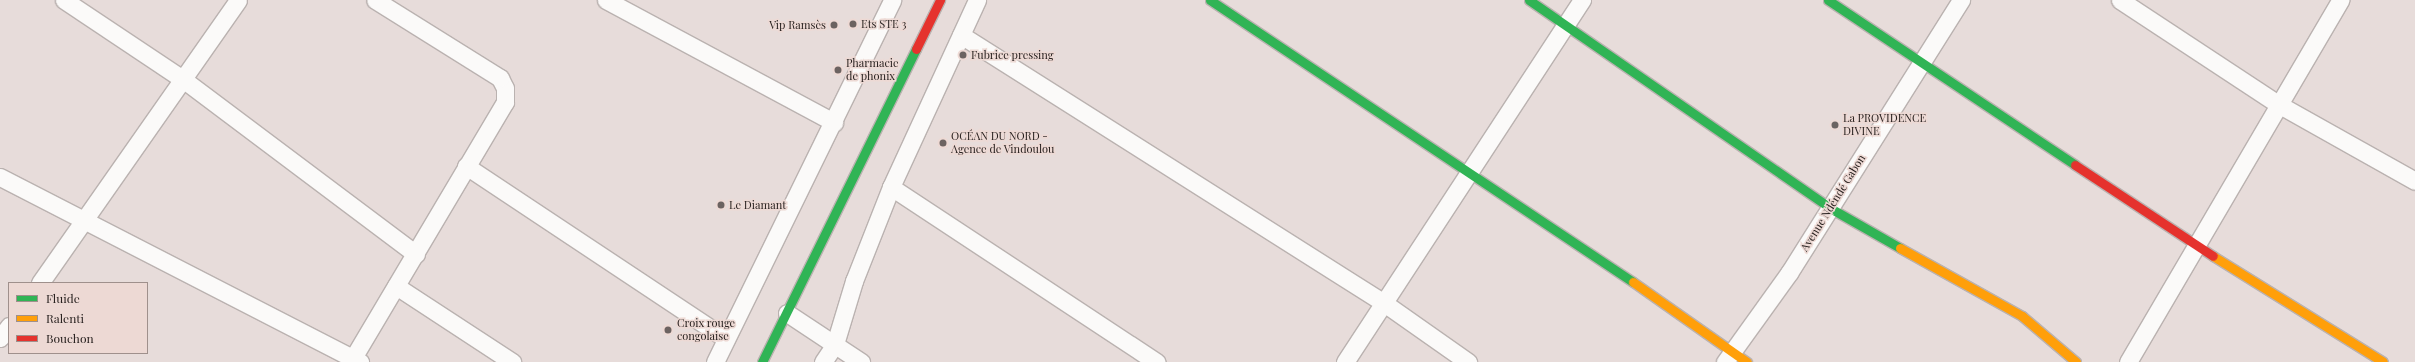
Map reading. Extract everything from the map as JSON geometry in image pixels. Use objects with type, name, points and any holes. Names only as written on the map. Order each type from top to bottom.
[{"type":"main road","points":[[762,362],[940,0]]},
{"type":"main road","points":[[1210,0],[1470,173],[1729,357],[1747,362]]},
{"type":"main road","points":[[1529,0],[1568,25],[1714,130],[1830,208],[2022,316],[2076,362]]},
{"type":"main road","points":[[1828,0],[1919,63],[2195,245],[2383,362]]},
{"type":"street","points":[[64,0],[184,80],[416,254]]},
{"type":"street","points":[[41,282],[83,220],[184,80],[238,0]]},
{"type":"street","points":[[0,177],[357,360],[396,286],[505,102],[505,88],[500,78],[458,50],[375,0]]},
{"type":"street","points":[[606,0],[834,122]]},
{"type":"street","points":[[715,362],[834,122],[892,0]]},
{"type":"street","points":[[823,362],[835,344],[854,281],[891,187],[977,0]]},
{"type":"street","points":[[1345,362],[1568,25],[1582,0]]},
{"type":"street","name":"Avenue Ndéndé Gabon","points":[[1729,357],[1789,273],[1919,63],[1961,0]]},
{"type":"street","points":[[2120,0],[2278,104],[2415,180]]},
{"type":"street","points":[[2128,362],[2195,245],[2340,0]]},
{"type":"street","points":[[961,35],[1384,303],[1468,362]]},
{"type":"street","points":[[466,166],[726,339]]},
{"type":"street","points":[[891,187],[1156,362]]},
{"type":"street","points":[[396,286],[512,362]]},
{"type":"street","points":[[786,313],[861,362]]},
{"type":"street","points":[[0,338],[8,327]]},
{"type":"traffic: fast","points":[[1210,0],[1633,282]]},
{"type":"traffic: fast","points":[[1529,0],[1830,208],[1900,248]]},
{"type":"traffic: fast","points":[[1828,0],[2075,165]]},
{"type":"traffic: fast","points":[[762,362],[916,49]]},
{"type":"traffic: slow","points":[[1900,248],[2022,316],[2076,362]]},
{"type":"traffic: slow","points":[[2213,256],[2383,362]]},
{"type":"traffic: slow","points":[[1633,282],[1747,362]]},
{"type":"traffic: jam","points":[[916,49],[940,0]]},
{"type":"traffic: jam","points":[[2075,165],[2213,256]]},
{"type":"place","name":"Ets STE 3","points":[[853,24]]},
{"type":"place","name":"Vip Ramsès","points":[[834,25]]},
{"type":"place","name":"Fubrice pressing","points":[[963,55]]},
{"type":"place","name":"Pharmacie de phonix","points":[[838,70]]},
{"type":"place","name":"La PROVIDENCE DIVINE","points":[[1835,125]]},
{"type":"place","name":"OCÉAN DU NORD - Agence de Vindoulou","points":[[943,143]]},
{"type":"place","name":"Le Diamant","points":[[721,205]]},
{"type":"place","name":"Croix rouge congolaise","points":[[668,330]]}]
